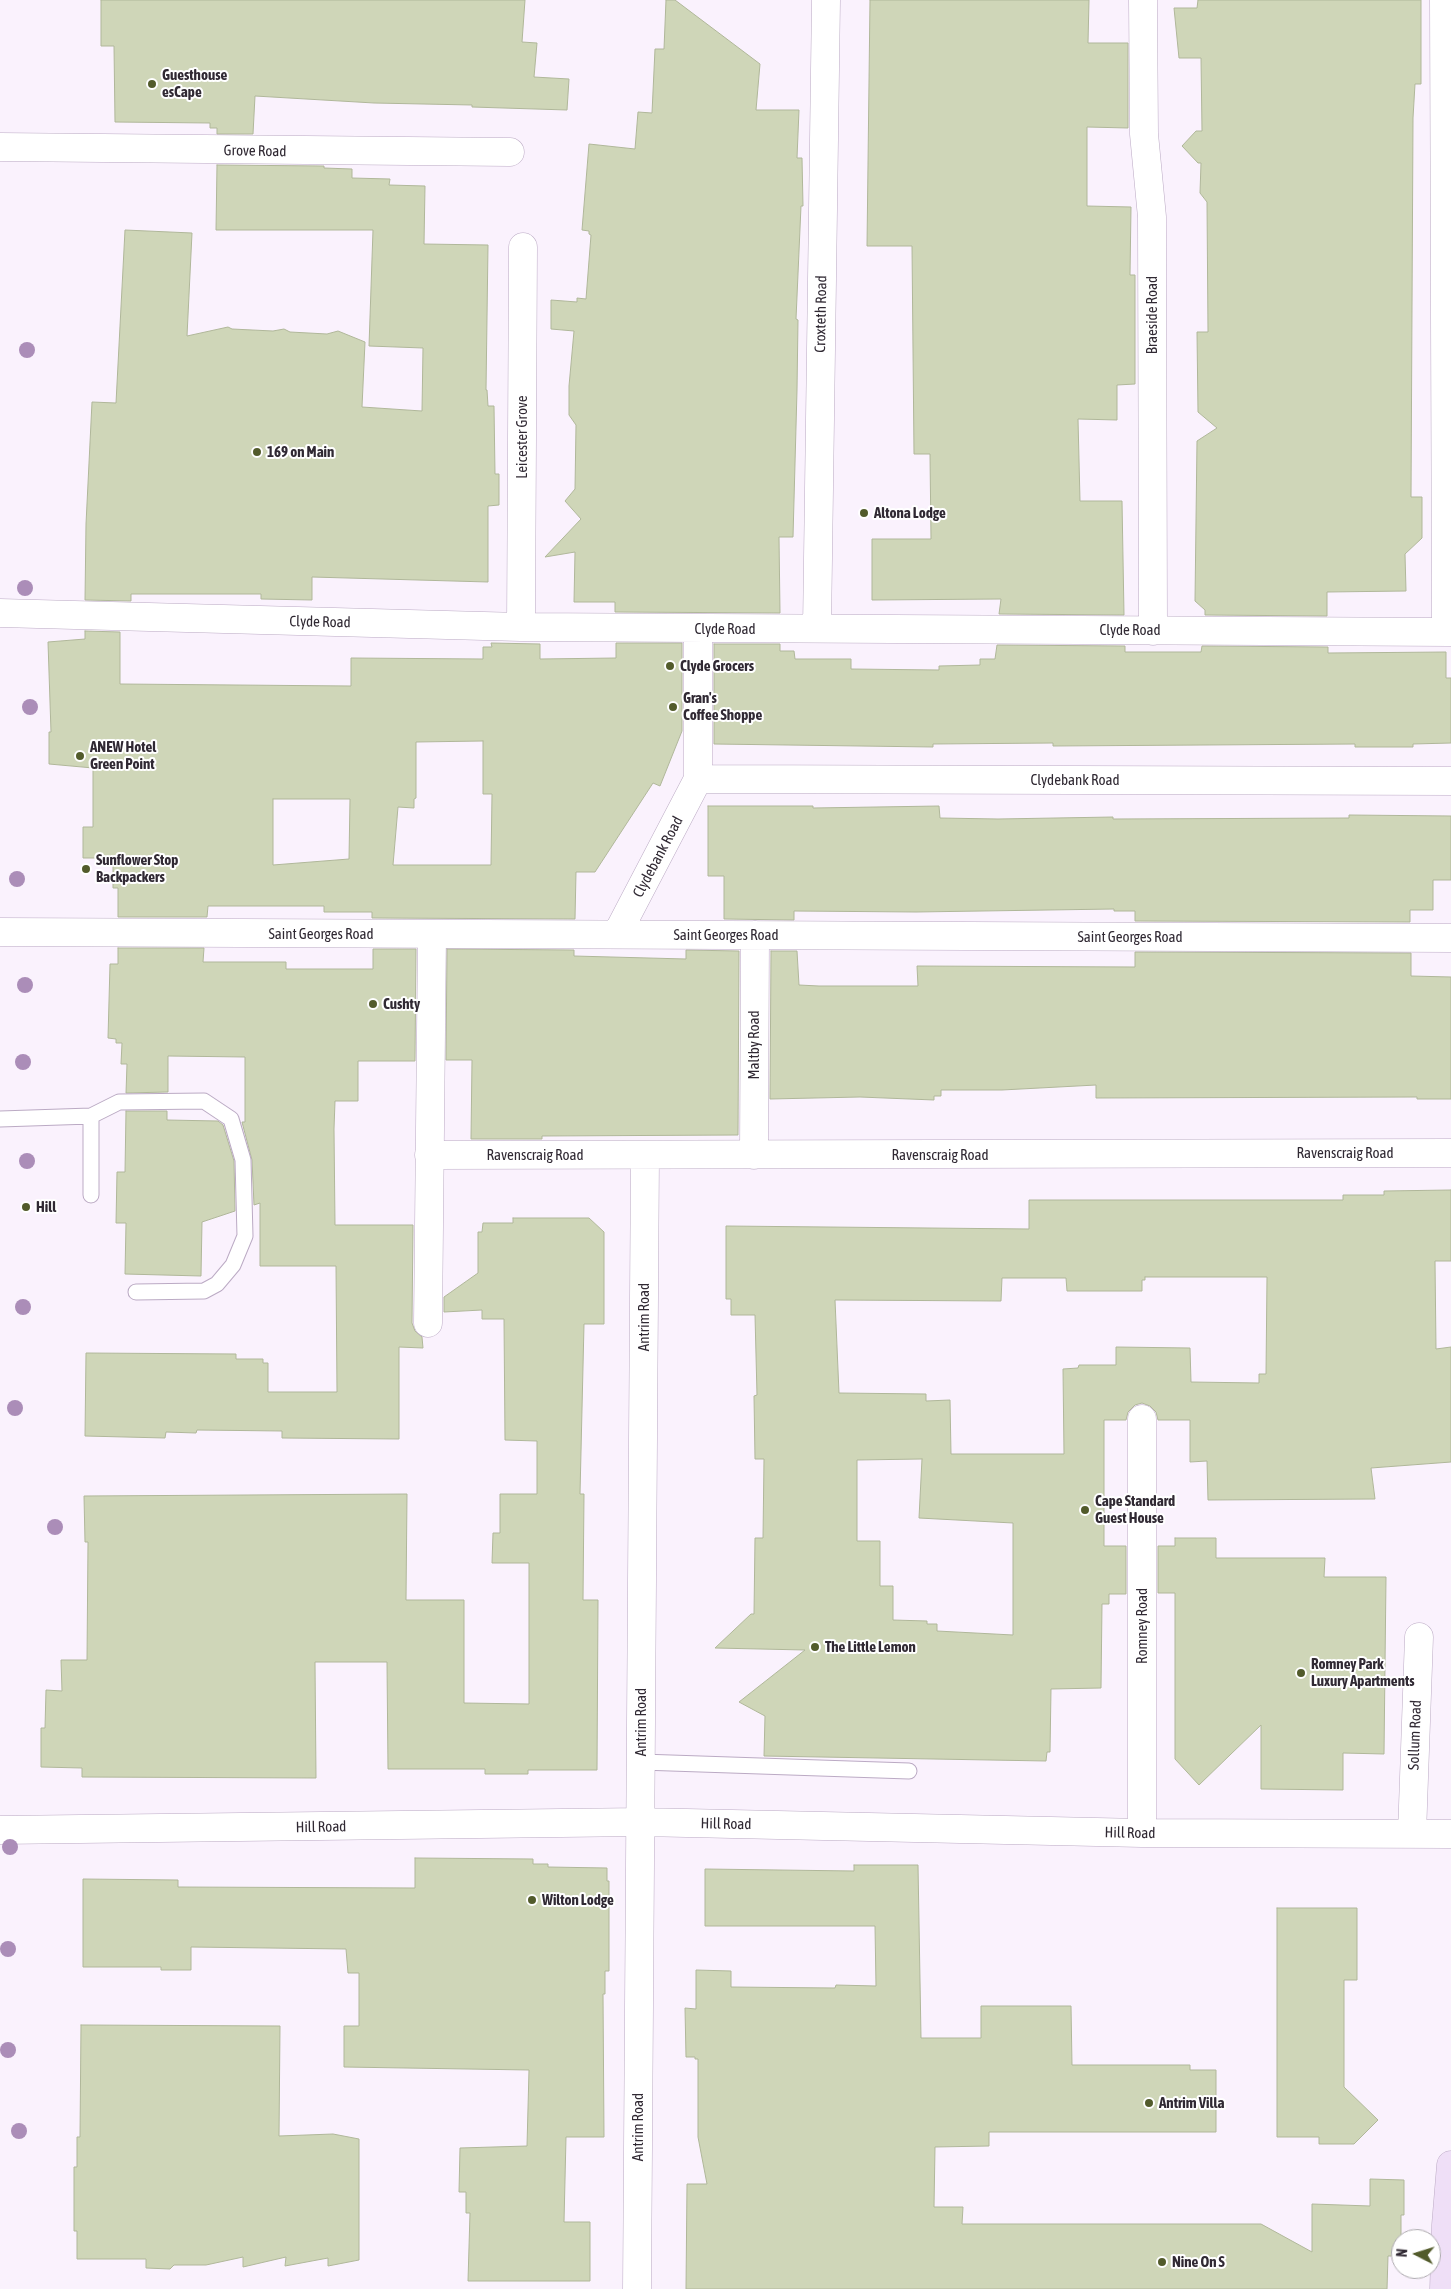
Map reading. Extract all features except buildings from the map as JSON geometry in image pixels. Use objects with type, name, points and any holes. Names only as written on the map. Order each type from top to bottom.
[{"type":"street","name":"Croxteth Road","points":[[817,628],[826,0]]},
{"type":"street","name":"Braeside Road","points":[[1143,0],[1144,134],[1152,217],[1153,631]]},
{"type":"street","points":[[1444,0],[1449,632]]},
{"type":"street","name":"Grove Road","points":[[0,147],[510,152]]},
{"type":"street","name":"Leicester Grove","points":[[521,627],[523,247]]},
{"type":"street","name":"Clyde Road","points":[[0,613],[521,627],[1449,632]]},
{"type":"street","name":"Clydebank Road","points":[[617,934],[698,779],[698,629]]},
{"type":"street","name":"Clydebank Road","points":[[698,779],[1451,781]]},
{"type":"street","name":"Saint Georges Road","points":[[0,932],[1451,938]]},
{"type":"street","points":[[428,1323],[432,934]]},
{"type":"street","name":"Maltby Road","points":[[754,1155],[755,935]]},
{"type":"street","name":"Ravenscraig Road","points":[[429,1155],[1451,1153]]},
{"type":"street","name":"Antrim Road","points":[[637,2289],[646,1155]]},
{"type":"street","name":"Romney Road","points":[[1142,1419],[1142,1833]]},
{"type":"street","name":"Sollum Road","points":[[1412,1834],[1419,1637]]},
{"type":"street","name":"Hill Road","points":[[0,1830],[641,1822],[1142,1833],[1451,1834]]},
{"type":"street","points":[[1444,2289],[1446,2225],[1451,2164]]},
{"type":"lane","points":[[0,1119],[91,1116],[119,1102],[204,1101],[231,1119],[243,1160],[245,1236],[233,1265],[217,1284],[204,1291],[136,1292]]},
{"type":"lane","points":[[91,1116],[91,1195]]},
{"type":"lane","points":[[641,1762],[909,1771]]},
{"type":"place","name":"Guesthouse esCape","points":[[152,84]]},
{"type":"place","name":"169 on Main","points":[[257,452]]},
{"type":"place","name":"Altona Lodge","points":[[864,513]]},
{"type":"place","name":"Clyde Grocers","points":[[670,666]]},
{"type":"place","name":"Gran's Coffee Shoppe","points":[[673,707]]},
{"type":"place","name":"ANEW Hotel Green Point","points":[[80,756]]},
{"type":"place","name":"Sunflower Stop Backpackers","points":[[86,869]]},
{"type":"place","name":"Cushty","points":[[373,1004]]},
{"type":"place","name":"Hill","points":[[26,1207]]},
{"type":"place","name":"Cape Standard Guest House","points":[[1085,1510]]},
{"type":"place","name":"The Little Lemon","points":[[815,1647]]},
{"type":"place","name":"Romney Park Luxury Apartments","points":[[1301,1673]]},
{"type":"place","name":"Wilton Lodge","points":[[532,1900]]},
{"type":"place","name":"Antrim Villa","points":[[1149,2103]]},
{"type":"place","name":"Nine On S","points":[[1162,2262]]}]
